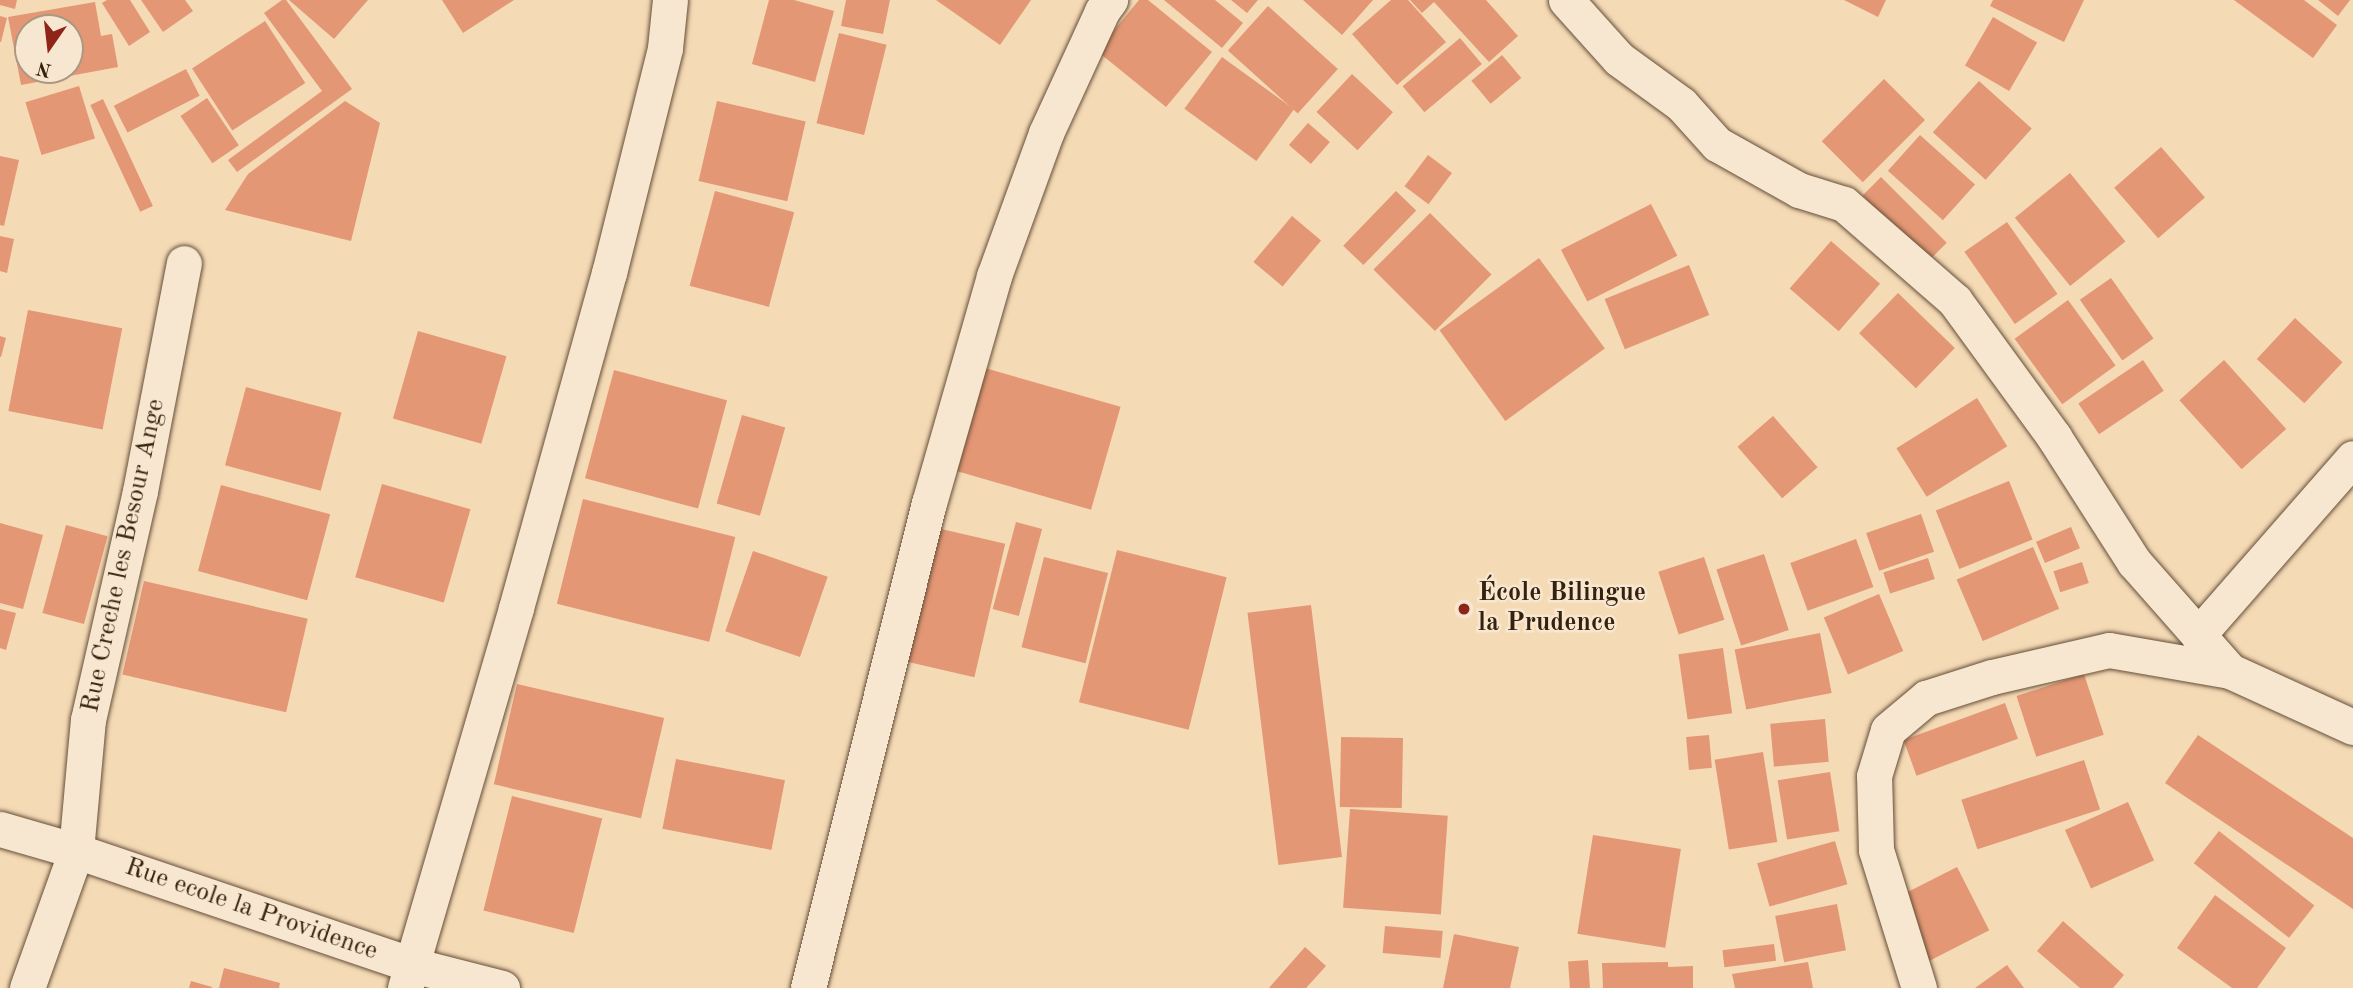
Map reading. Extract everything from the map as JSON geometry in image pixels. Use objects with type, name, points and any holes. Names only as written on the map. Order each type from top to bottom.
[{"type":"street","points":[[409,976],[609,273],[665,48],[670,0]]},
{"type":"street","points":[[808,988],[929,503],[994,276],[1045,134],[1110,0]]},
{"type":"street","points":[[1566,0],[1619,59],[1681,104],[1717,144],[1799,190],[1844,204],[1955,301],[2054,437],[2134,562],[2230,671]]},
{"type":"street","name":"Rue Creche les Besour Ange","points":[[27,988],[76,851],[88,720],[140,491],[184,263]]},
{"type":"street","points":[[2198,635],[2353,458]]},
{"type":"street","points":[[1919,988],[1876,850],[1874,776],[1888,730],[1926,698],[1992,677],[2109,650],[2230,671],[2353,727]]},
{"type":"street","name":"Rue ecole la Providence","points":[[0,829],[76,851],[409,976],[502,988]]},
{"type":"building","points":[[0,0],[17,0],[15,9],[0,5]]},
{"type":"building","points":[[107,0],[130,0],[150,32],[129,46],[102,3]]},
{"type":"building","points":[[141,0],[185,0],[193,11],[163,32]]},
{"type":"building","points":[[286,0],[352,89],[237,172],[228,160],[322,91],[264,13]]},
{"type":"building","points":[[289,0],[368,0],[334,39]]},
{"type":"building","points":[[442,0],[514,0],[463,33]]},
{"type":"building","points":[[769,0],[794,0],[834,11],[815,82],[752,64]]},
{"type":"building","points":[[846,0],[890,0],[883,34],[841,26]]},
{"type":"building","points":[[936,0],[1031,0],[1000,45]]},
{"type":"building","points":[[1139,0],[1148,0],[1212,52],[1166,107],[1097,51]]},
{"type":"building","points":[[1164,0],[1215,0],[1243,23],[1222,48]]},
{"type":"building","points":[[1231,0],[1258,0],[1247,13]]},
{"type":"building","points":[[1303,0],[1373,0],[1342,35]]},
{"type":"building","points":[[1391,0],[1408,0],[1446,42],[1397,85],[1352,34]]},
{"type":"building","points":[[1410,0],[1486,0],[1518,36],[1489,62],[1434,2],[1422,13]]},
{"type":"building","points":[[1844,0],[1886,0],[1878,17]]},
{"type":"building","points":[[1993,0],[2084,0],[2064,42],[1990,6]]},
{"type":"building","points":[[2234,0],[2304,0],[2337,25],[2313,58]]},
{"type":"building","points":[[2318,0],[2350,0],[2338,16]]},
{"type":"building","points":[[95,2],[101,36],[112,34],[118,67],[84,73],[84,14],[25,14]]},
{"type":"building","points":[[1268,6],[1338,69],[1298,113],[1228,51]]},
{"type":"building","points":[[0,16],[7,18],[1,42],[0,42]]},
{"type":"building","points":[[14,16],[14,48],[8,17]]},
{"type":"building","points":[[1993,17],[2037,42],[2009,91],[1965,65]]},
{"type":"building","points":[[265,21],[305,83],[232,130],[192,68]]},
{"type":"building","points":[[839,33],[887,45],[864,135],[817,123]]},
{"type":"building","points":[[1460,38],[1482,64],[1424,112],[1403,86]]},
{"type":"building","points":[[1502,55],[1521,78],[1491,104],[1471,81]]},
{"type":"building","points":[[1222,57],[1294,109],[1256,161],[1184,109]]},
{"type":"building","points":[[186,69],[200,96],[127,133],[114,106]]},
{"type":"building","points":[[1352,74],[1393,112],[1357,150],[1317,112]]},
{"type":"building","points":[[1884,79],[1925,120],[1863,182],[1822,141]]},
{"type":"building","points":[[1979,81],[2032,129],[1986,180],[1933,132]]},
{"type":"building","points":[[79,86],[95,139],[42,155],[25,102]]},
{"type":"building","points":[[207,98],[239,145],[212,163],[180,116]]},
{"type":"building","points":[[103,99],[153,206],[140,212],[90,105]]},
{"type":"building","points":[[345,101],[380,123],[351,241],[225,210],[248,174]]},
{"type":"building","points":[[717,101],[806,121],[787,201],[699,181]]},
{"type":"building","points":[[1308,123],[1330,142],[1311,164],[1289,145]]},
{"type":"building","points":[[1920,135],[1975,185],[1943,220],[1888,171]]},
{"type":"building","points":[[2161,147],[2205,198],[2158,238],[2114,188]]},
{"type":"building","points":[[1428,155],[1452,173],[1428,204],[1405,186]]},
{"type":"building","points":[[0,156],[19,160],[4,226],[0,225]]},
{"type":"building","points":[[2070,173],[2125,241],[2070,286],[2015,218]]},
{"type":"building","points":[[1881,177],[1947,243],[1928,261],[1863,195]]},
{"type":"building","points":[[715,191],[794,212],[769,307],[690,286]]},
{"type":"building","points":[[1396,191],[1416,210],[1363,265],[1343,246]]},
{"type":"building","points":[[1651,204],[1677,256],[1587,302],[1561,250]]},
{"type":"building","points":[[1430,213],[1492,275],[1435,331],[1373,270]]},
{"type":"building","points":[[1292,216],[1321,240],[1283,286],[1253,262]]},
{"type":"building","points":[[2007,222],[2057,294],[2015,324],[1964,252]]},
{"type":"building","points":[[0,236],[14,239],[7,273],[0,271]]},
{"type":"building","points":[[1831,241],[1880,284],[1839,331],[1790,289]]},
{"type":"building","points":[[1539,258],[1605,349],[1505,421],[1439,330]]},
{"type":"building","points":[[1689,265],[1709,315],[1625,349],[1605,299]]},
{"type":"building","points":[[2111,278],[2153,339],[2122,360],[2080,300]]},
{"type":"building","points":[[1898,293],[1955,348],[1916,388],[1859,333]]},
{"type":"building","points":[[2068,300],[2116,366],[2062,404],[2015,339]]},
{"type":"building","points":[[28,310],[122,328],[103,429],[8,411]]},
{"type":"building","points":[[2295,318],[2343,362],[2304,403],[2257,359]]},
{"type":"building","points":[[418,331],[506,356],[481,444],[393,418]]},
{"type":"building","points":[[0,336],[6,338],[1,357],[0,357]]},
{"type":"building","points":[[2143,360],[2164,391],[2099,434],[2078,404]]},
{"type":"building","points":[[2224,360],[2286,429],[2242,469],[2179,400]]},
{"type":"building","points":[[985,368],[1121,407],[1091,510],[956,471]]},
{"type":"building","points":[[614,370],[727,400],[698,508],[585,478]]},
{"type":"building","points":[[246,387],[342,413],[321,491],[225,465]]},
{"type":"building","points":[[1977,398],[2007,446],[1927,497],[1896,448]]},
{"type":"building","points":[[742,415],[785,427],[760,516],[717,503]]},
{"type":"building","points":[[1773,416],[1818,467],[1782,498],[1738,447]]},
{"type":"building","points":[[2009,481],[2033,539],[1959,569],[1936,511]]},
{"type":"building","points":[[382,484],[470,509],[444,603],[355,577]]},
{"type":"building","points":[[221,485],[330,514],[307,600],[198,571]]},
{"type":"building","points":[[583,499],[735,537],[709,642],[557,604]]},
{"type":"building","points":[[1921,514],[1934,552],[1879,571],[1866,533]]},
{"type":"building","points":[[1016,522],[1042,529],[1019,616],[993,609]]},
{"type":"building","points":[[0,523],[43,535],[23,609],[0,603]]},
{"type":"building","points":[[66,525],[108,536],[84,624],[42,613]]},
{"type":"building","points":[[2071,527],[2080,548],[2045,563],[2036,542]]},
{"type":"building","points":[[937,528],[1005,544],[974,677],[906,661]]},
{"type":"building","points":[[1856,539],[1873,587],[1808,611],[1790,563]]},
{"type":"building","points":[[2033,547],[2059,609],[1983,641],[1957,579]]},
{"type":"building","points":[[1117,550],[1227,577],[1189,730],[1079,702]]},
{"type":"building","points":[[753,551],[828,577],[800,657],[725,631]]},
{"type":"building","points":[[1764,554],[1789,630],[1741,646],[1716,569]]},
{"type":"building","points":[[1044,557],[1108,573],[1086,663],[1022,647]]},
{"type":"building","points":[[1704,557],[1724,620],[1679,635],[1658,572]]},
{"type":"building","points":[[1928,558],[1935,579],[1890,593],[1883,573]]},
{"type":"building","points":[[2082,562],[2089,583],[2060,592],[2053,571]]},
{"type":"building","points":[[144,581],[308,619],[286,712],[122,675]]},
{"type":"building","points":[[1879,594],[1903,651],[1848,675],[1824,617]]},
{"type":"building","points":[[1311,605],[1342,857],[1278,865],[1247,613]]},
{"type":"building","points":[[0,609],[16,613],[6,650],[0,648]]},
{"type":"building","points":[[1820,633],[1832,693],[1746,709],[1735,650]]},
{"type":"building","points":[[1723,648],[1732,713],[1688,720],[1678,654]]},
{"type":"building","points":[[2084,674],[2104,735],[2036,757],[2016,696]]},
{"type":"building","points":[[517,684],[664,718],[641,818],[494,784]]},
{"type":"building","points":[[2005,703],[2018,739],[1917,776],[1904,740]]},
{"type":"building","points":[[1825,719],[1829,762],[1774,767],[1770,724]]},
{"type":"building","points":[[1709,735],[1712,768],[1689,770],[1686,737]]},
{"type":"building","points":[[2198,735],[2353,838],[2353,909],[2165,783]]},
{"type":"building","points":[[1341,737],[1403,738],[1402,808],[1340,807]]},
{"type":"building","points":[[1763,752],[1777,842],[1729,850],[1715,760]]},
{"type":"building","points":[[676,759],[785,780],[771,850],[662,829]]},
{"type":"building","points":[[2084,760],[2100,809],[1977,849],[1961,800]]},
{"type":"building","points":[[1830,772],[1839,831],[1787,840],[1778,780]]},
{"type":"building","points":[[512,796],[602,818],[574,933],[483,910]]},
{"type":"building","points":[[2128,802],[2154,860],[2091,889],[2065,830]]},
{"type":"building","points":[[1350,809],[1448,816],[1441,915],[1343,908]]},
{"type":"building","points":[[2219,831],[2314,905],[2289,938],[2194,863]]},
{"type":"building","points":[[1593,835],[1681,849],[1665,948],[1577,934]]},
{"type":"building","points":[[1835,841],[1847,884],[1770,907],[1757,863]]},
{"type":"building","points":[[1957,867],[1989,930],[1929,961],[1896,898]]},
{"type":"building","points":[[2215,895],[2286,948],[2257,988],[2232,988],[2177,948]]},
{"type":"building","points":[[1837,904],[1846,950],[1784,962],[1775,916]]},
{"type":"building","points":[[2063,921],[2124,975],[2113,988],[2080,988],[2037,951]]},
{"type":"building","points":[[1385,926],[1443,931],[1440,958],[1383,953]]},
{"type":"building","points":[[1454,934],[1519,947],[1510,988],[1443,988]]},
{"type":"building","points":[[1774,944],[1776,961],[1724,967],[1722,950]]},
{"type":"building","points":[[1305,947],[1326,966],[1306,988],[1269,988]]},
{"type":"building","points":[[1588,960],[1590,988],[1570,988],[1568,961]]},
{"type":"building","points":[[1668,962],[1668,967],[1693,966],[1693,988],[1603,988],[1602,963]]},
{"type":"building","points":[[1808,962],[1813,988],[1735,988],[1732,974]]},
{"type":"building","points":[[2007,965],[2024,988],[1975,988]]},
{"type":"building","points":[[224,968],[280,983],[279,988],[219,988]]},
{"type":"building","points":[[191,981],[212,987],[212,988],[189,988]]},
{"type":"place","name":"École Bilingue la Prudence","points":[[1464,609]]}]
